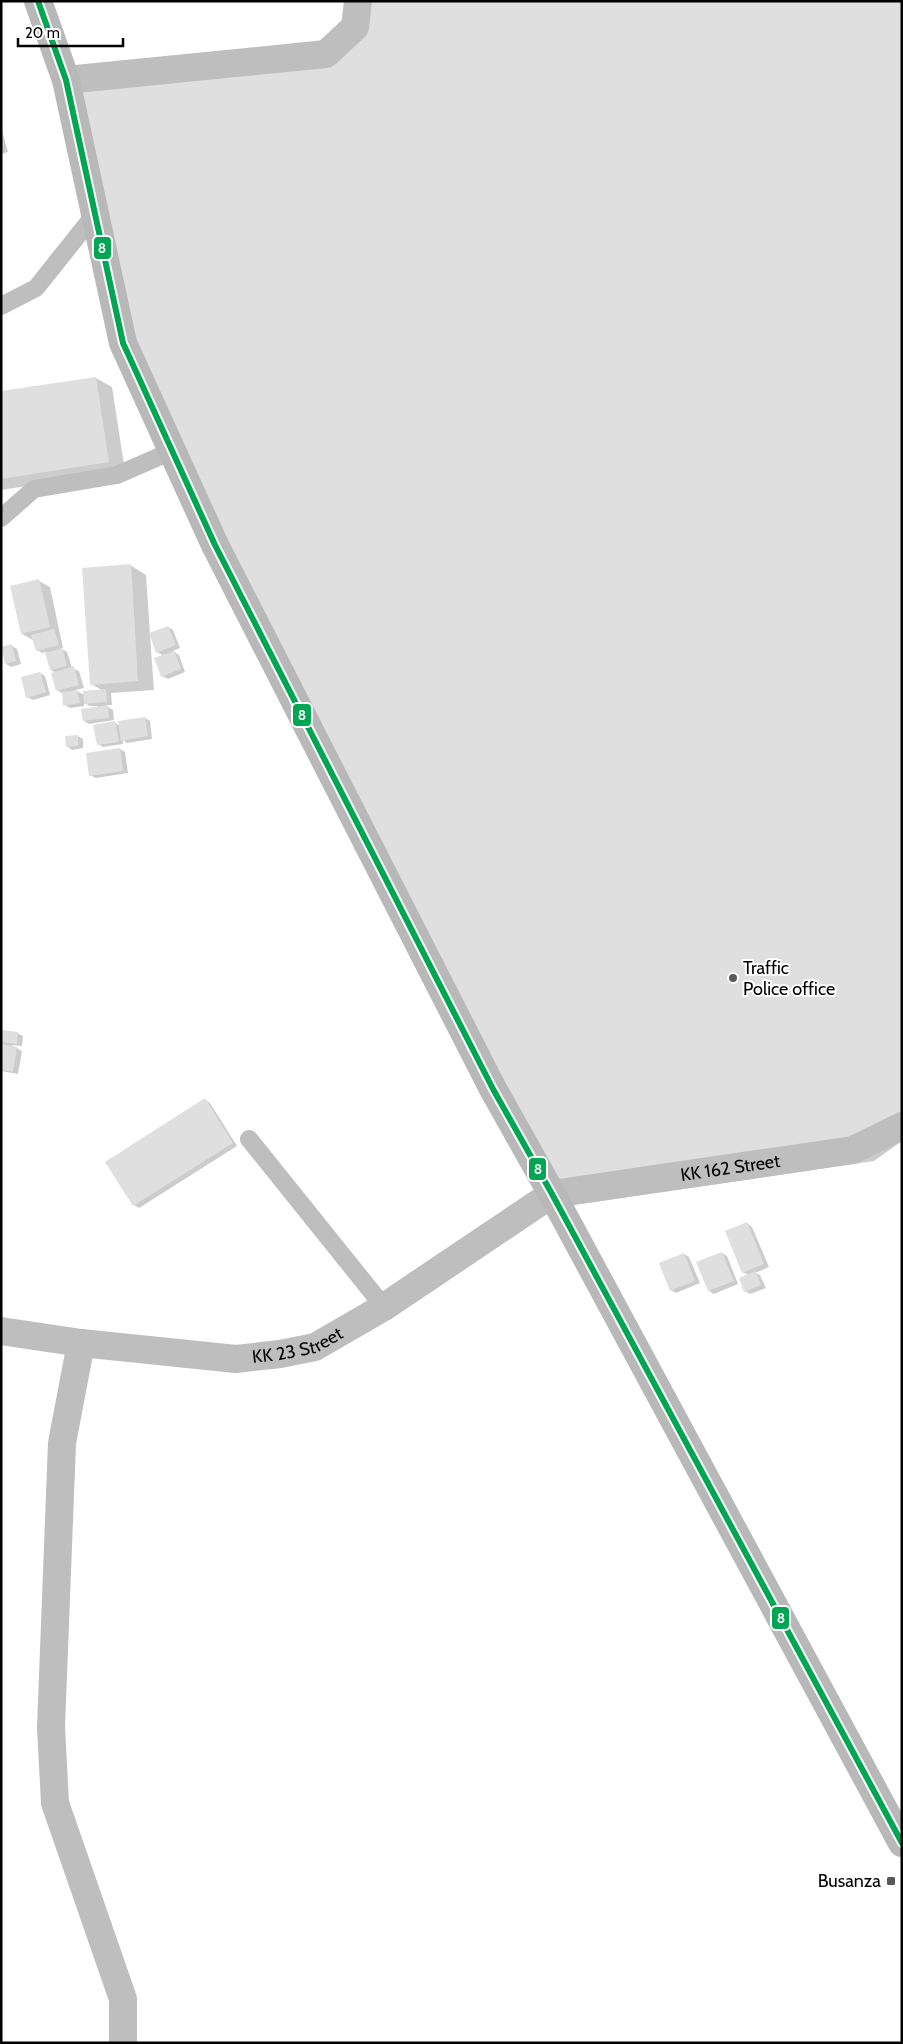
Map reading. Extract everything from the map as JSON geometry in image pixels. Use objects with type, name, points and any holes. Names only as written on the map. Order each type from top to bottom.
[{"type":"main road","points":[[38,1],[66,80],[123,344],[215,546],[484,1071],[902,1843]]},
{"type":"street","points":[[66,80],[326,54],[356,27],[358,1]]},
{"type":"street","name":"KK 162 Street","points":[[552,1194],[853,1150],[902,1126]]},
{"type":"street","name":"KK 23 Street","points":[[1,1331],[81,1343],[236,1359],[280,1354],[315,1347],[384,1307],[552,1194]]},
{"type":"street","points":[[81,1343],[62,1443],[51,1727],[55,1803],[123,1999],[123,2043]]},
{"type":"lane","points":[[1,306],[36,288],[95,214]]},
{"type":"lane","points":[[1,518],[34,489],[117,474],[172,451]]},
{"type":"lane","points":[[249,1139],[384,1307]]},
{"type":"building","points":[[358,1],[902,1],[902,1114],[853,1150],[552,1194],[123,343],[66,80],[326,54]]},
{"type":"building","points":[[96,377],[109,462],[1,479],[1,391]]},
{"type":"building","points":[[131,564],[138,681],[90,685],[82,568]]},
{"type":"building","points":[[39,579],[50,627],[21,634],[10,586]]},
{"type":"building","points":[[168,626],[176,645],[156,653],[149,633]]},
{"type":"building","points":[[54,629],[59,645],[36,651],[31,635]]},
{"type":"building","points":[[12,644],[16,661],[5,664],[1,647]]},
{"type":"building","points":[[62,648],[67,666],[50,670],[45,653]]},
{"type":"building","points":[[174,651],[181,669],[161,677],[154,658]]},
{"type":"building","points":[[74,666],[79,685],[56,691],[51,673]]},
{"type":"building","points":[[40,672],[46,692],[26,698],[21,677]]},
{"type":"building","points":[[106,689],[107,702],[84,704],[83,691]]},
{"type":"building","points":[[77,690],[80,703],[63,706],[62,692]]},
{"type":"building","points":[[108,705],[109,718],[83,721],[81,709]]},
{"type":"building","points":[[145,717],[148,736],[121,741],[118,721]]},
{"type":"building","points":[[115,721],[119,742],[97,745],[93,725]]},
{"type":"building","points":[[78,735],[78,746],[66,747],[65,736]]},
{"type":"building","points":[[120,748],[123,771],[89,776],[86,753]]},
{"type":"building","points":[[1,1030],[18,1032],[17,1044],[1,1042]]},
{"type":"building","points":[[1,1044],[17,1047],[13,1072],[1,1070]]},
{"type":"building","points":[[205,1098],[233,1143],[133,1206],[105,1162]]},
{"type":"building","points":[[747,1222],[764,1264],[742,1273],[725,1231]]},
{"type":"building","points":[[722,1252],[734,1281],[708,1291],[696,1262]]},
{"type":"building","points":[[684,1253],[695,1281],[670,1291],[659,1263]]},
{"type":"building","points":[[755,1271],[761,1285],[744,1292],[739,1278]]},
{"type":"transit line","name":"8","points":[[38,1],[66,80],[123,343],[215,545],[493,1089],[552,1194],[902,1843]]},
{"type":"place","name":"Traffic Police office","points":[[733,978]]},
{"type":"place","name":"Busanza","points":[[891,1881]]}]
